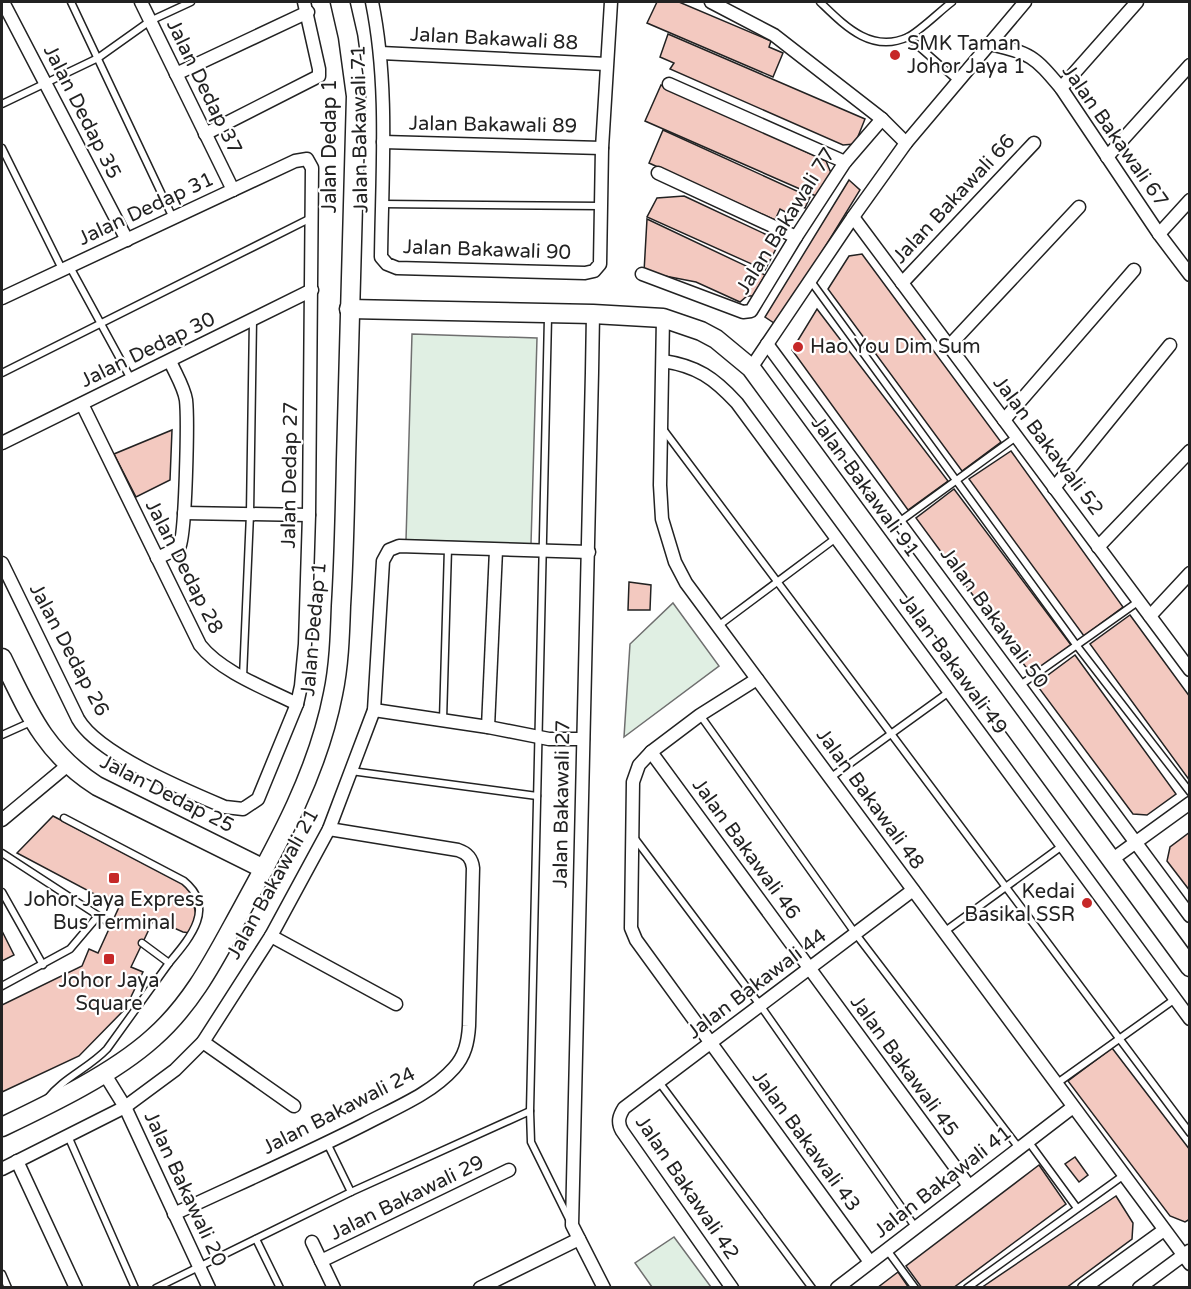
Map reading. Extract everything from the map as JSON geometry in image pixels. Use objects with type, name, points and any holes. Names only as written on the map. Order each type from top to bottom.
[{"type":"main road","name":"Jalan Dedap 1","points":[[2,1127],[39,1109],[140,1050],[184,1007],[202,980],[264,869],[306,786],[334,693],[340,636],[345,541],[356,96],[348,37],[339,2]]},
{"type":"main road","name":"Jalan Bakawali 91","points":[[349,309],[593,314],[663,318],[701,331],[716,339],[751,368],[1110,861],[1190,967]]},
{"type":"main road","name":"Jalan Dedap 25","points":[[2,658],[33,721],[44,738],[68,765],[97,786],[264,869]]},
{"type":"street","name":"Jalan Dedap 35","points":[[3,2],[127,240]]},
{"type":"street","name":"Jalan Dedap 37","points":[[141,2],[233,190]]},
{"type":"street","name":"Jalan Bakawali 71","points":[[372,2],[381,53],[383,142],[381,257]]},
{"type":"street","points":[[601,206],[606,64],[611,2]]},
{"type":"street","points":[[711,2],[774,35],[882,119],[906,143]]},
{"type":"street","points":[[751,368],[906,143],[1025,2]]},
{"type":"street","points":[[1061,88],[1137,2]]},
{"type":"street","points":[[176,74],[306,7],[319,76],[205,134]]},
{"type":"street","name":"Jalan Bakawali 67","points":[[989,44],[1024,52],[1033,58],[1061,88],[1159,234],[1190,275]]},
{"type":"street","name":"Jalan Bakawali 88","points":[[381,53],[606,64]]},
{"type":"street","points":[[1107,157],[1190,65]]},
{"type":"street","points":[[669,84],[845,162]]},
{"type":"street","name":"Jalan Bakawali 77","points":[[642,274],[747,313],[754,308],[796,237],[845,162],[882,119]]},
{"type":"street","name":"Jalan Bakawali 89","points":[[383,142],[602,147]]},
{"type":"street","name":"Jalan Bakawali 66","points":[[902,283],[1034,142]]},
{"type":"street","name":"Jalan Dedap 31","points":[[3,294],[66,268],[295,161],[307,159]]},
{"type":"street","name":"Jalan Dedap 27","points":[[265,787],[297,704],[305,644],[313,217],[312,168],[307,159]]},
{"type":"street","points":[[658,173],[796,237]]},
{"type":"street","points":[[1159,234],[1190,200]]},
{"type":"street","name":"Jalan Bakawali 90","points":[[381,257],[387,264],[398,268],[585,273],[594,271],[600,264],[601,206]]},
{"type":"street","points":[[949,346],[1079,207]]},
{"type":"street","name":"Jalan Bakawali 52","points":[[853,217],[1190,670]]},
{"type":"street","points":[[1004,420],[1134,270]]},
{"type":"street","name":"Jalan Dedap 30","points":[[2,443],[312,290]]},
{"type":"street","name":"Jalan Bakawali 27","points":[[593,314],[572,1225],[604,1287]]},
{"type":"street","name":"Jalan Bakawali 48","points":[[663,318],[660,485],[662,519],[666,540],[686,583],[1164,1230],[1187,1257]]},
{"type":"street","name":"Jalan Bakawali 50","points":[[767,344],[1190,916]]},
{"type":"street","points":[[1054,488],[1170,345]]},
{"type":"street","points":[[157,558],[179,548],[182,540],[184,513],[186,398],[170,361]]},
{"type":"street","name":"Jalan Bakawali 49","points":[[663,361],[689,366],[718,382],[737,403],[1190,1018]]},
{"type":"street","name":"Jalan Dedap 28","points":[[82,404],[200,645],[212,657],[243,677],[297,704]]},
{"type":"street","points":[[1098,547],[1190,451]]},
{"type":"street","points":[[184,513],[309,515]]},
{"type":"street","name":"Jalan Bakawali 21","points":[[2,1169],[124,1107],[175,1070],[203,1042],[271,936],[329,829],[374,710],[385,555],[393,547],[448,548]]},
{"type":"street","points":[[448,548],[589,552]]},
{"type":"street","points":[[488,727],[496,550]]},
{"type":"street","name":"Jalan Dedap 26","points":[[2,563],[78,719],[85,729],[101,743],[116,754],[225,807],[234,809],[251,805],[258,799],[265,787]]},
{"type":"street","points":[[1150,616],[1190,573]]},
{"type":"street","name":"Jalan Bakawali 43","points":[[757,679],[700,715],[651,752],[634,773],[631,834],[632,932],[870,1262]]},
{"type":"street","points":[[374,710],[561,740],[583,739]]},
{"type":"street","name":"Jalan Bakawali 46","points":[[651,752],[808,969]]},
{"type":"street","points":[[2,820],[68,765]]},
{"type":"street","points":[[1110,861],[1190,802]]},
{"type":"street","name":"Jalan Bakawali 24","points":[[174,1214],[327,1143],[417,1096],[454,1068],[464,1052],[468,1041],[469,1026],[473,868],[470,858],[463,851],[329,829]]},
{"type":"street","name":"Jalan Bakawali 44","points":[[624,1108],[913,890]]},
{"type":"street","points":[[271,936],[396,1005]]},
{"type":"street","name":"Jalan Bakawali 45","points":[[808,969],[969,1186]]},
{"type":"street","points":[[203,1042],[294,1106]]},
{"type":"street","name":"Jalan Bakawali 20","points":[[104,1072],[124,1107],[209,1287]]},
{"type":"street","name":"Jalan Bakawali 41","points":[[837,1287],[1073,1107]]},
{"type":"street","name":"Jalan Bakawali 42","points":[[624,1108],[619,1119],[621,1131],[732,1287]]},
{"type":"street","points":[[17,1161],[76,1287]]},
{"type":"street","name":"Jalan Bakawali 29","points":[[321,1261],[510,1170]]},
{"type":"street","points":[[1084,1287],[1164,1230]]},
{"type":"street","points":[[480,1287],[579,1239]]},
{"type":"street","points":[[312,1242],[334,1287]]},
{"type":"street","points":[[1139,1287],[1187,1257]]},
{"type":"lane","points":[[71,2],[173,218]]},
{"type":"lane","points":[[2,104],[98,58],[150,21],[191,2]]},
{"type":"lane","points":[[820,2],[851,31],[870,40],[888,41],[908,37],[952,2]]},
{"type":"lane","points":[[908,37],[958,81]]},
{"type":"lane","points":[[2,148],[66,268],[131,380]]},
{"type":"lane","points":[[381,204],[601,206]]},
{"type":"lane","points":[[2,373],[313,217]]},
{"type":"lane","points":[[810,280],[1077,646],[1190,792]]},
{"type":"lane","points":[[549,313],[530,1111],[531,1142],[572,1225]]},
{"type":"lane","points":[[243,677],[250,514],[253,319]]},
{"type":"lane","points":[[661,426],[1190,1133]]},
{"type":"lane","points":[[898,522],[1016,437]]},
{"type":"lane","points":[[718,626],[836,537]]},
{"type":"lane","points":[[443,720],[448,548]]},
{"type":"lane","points":[[1019,686],[1139,602]]},
{"type":"lane","points":[[830,778],[949,692]]},
{"type":"lane","points":[[700,715],[855,933],[1023,1145],[1077,1209]]},
{"type":"lane","points":[[2,735],[33,721]]},
{"type":"lane","points":[[351,771],[537,796]]},
{"type":"lane","points":[[39,1109],[56,1087],[107,1049],[196,928],[198,905],[192,887],[184,880],[64,818]]},
{"type":"lane","points":[[631,834],[760,1005],[916,1227]]},
{"type":"lane","points":[[944,932],[1062,846]]},
{"type":"lane","points":[[2,853],[111,924]]},
{"type":"lane","points":[[2,892],[43,965]]},
{"type":"lane","points":[[2,986],[70,949],[98,916]]},
{"type":"lane","points":[[142,943],[170,963]]},
{"type":"lane","points":[[1056,1084],[1175,999]]},
{"type":"lane","points":[[659,1082],[812,1287]]},
{"type":"lane","points":[[156,1287],[351,1192],[530,1111]]},
{"type":"lane","points":[[68,1135],[135,1287]]},
{"type":"lane","points":[[327,1143],[351,1192]]},
{"type":"lane","points":[[967,1287],[1124,1175]]},
{"type":"lane","points":[[256,1239],[280,1287]]},
{"type":"lane","points":[[887,1250],[915,1287]]},
{"type":"lane","points":[[2,1274],[8,1287]]},
{"type":"green space","points":[[412,334],[537,338],[531,544],[406,540]]},
{"type":"green space","points":[[673,603],[719,666],[624,737],[630,644]]},
{"type":"green space","points":[[674,1237],[711,1287],[652,1287],[635,1263]]},
{"type":"building","points":[[657,2],[679,2],[771,41],[769,47],[783,53],[773,77],[647,23]]},
{"type":"building","points":[[668,34],[865,119],[855,144],[843,145],[670,69],[674,63],[660,57]]},
{"type":"building","points":[[661,85],[826,161],[831,173],[816,196],[645,121]]},
{"type":"building","points":[[663,130],[810,197],[805,208],[796,204],[791,215],[780,209],[775,220],[649,163]]},
{"type":"building","points":[[849,180],[860,190],[777,325],[765,317]]},
{"type":"building","points":[[684,196],[780,241],[765,270],[647,217],[657,198]]},
{"type":"building","points":[[647,219],[765,275],[753,296],[747,296],[740,302],[696,282],[644,272]]},
{"type":"building","points":[[862,254],[1001,442],[962,471],[828,289],[849,256]]},
{"type":"building","points":[[817,309],[948,481],[908,510],[792,350]]},
{"type":"building","points":[[172,430],[170,480],[136,497],[114,454]]},
{"type":"building","points":[[1011,451],[1123,607],[1084,636],[969,479]]},
{"type":"building","points":[[954,489],[1071,645],[1031,674],[916,518]]},
{"type":"building","points":[[629,582],[651,585],[650,610],[628,610]]},
{"type":"building","points":[[1130,615],[1190,697],[1190,781],[1090,644]]},
{"type":"building","points":[[1075,655],[1176,794],[1147,815],[1133,814],[1036,684]]},
{"type":"building","name":"Johor Jaya Square","points":[[53,816],[189,887],[196,914],[190,933],[154,919],[131,967],[143,972],[125,1009],[79,1056],[2,1092],[2,1005],[82,966],[89,949],[98,953],[119,907],[17,853]]},
{"type":"building","points":[[1190,832],[1190,891],[1167,861],[1170,847]]},
{"type":"building","points":[[2,931],[14,955],[2,961]]},
{"type":"building","points":[[1112,1048],[1190,1150],[1190,1219],[1185,1222],[1170,1216],[1068,1081]]},
{"type":"building","points":[[1075,1157],[1088,1175],[1079,1182],[1065,1164]]},
{"type":"building","points":[[1039,1165],[1066,1204],[953,1288],[922,1288],[906,1266]]},
{"type":"building","points":[[1116,1196],[1133,1223],[1132,1239],[1066,1288],[981,1288]]},
{"type":"building","points":[[898,1272],[909,1288],[877,1288]]},
{"type":"place","name":"SMK Taman Johor Jaya 1","points":[[895,55]]},
{"type":"place","name":"Hao You Dim Sum","points":[[798,347]]},
{"type":"place","name":"Johor Jaya Express Bus Terminal","points":[[114,878]]},
{"type":"place","name":"Kedai Basikal SSR","points":[[1087,903]]},
{"type":"place","name":"Johor Jaya Square","points":[[109,959]]}]
